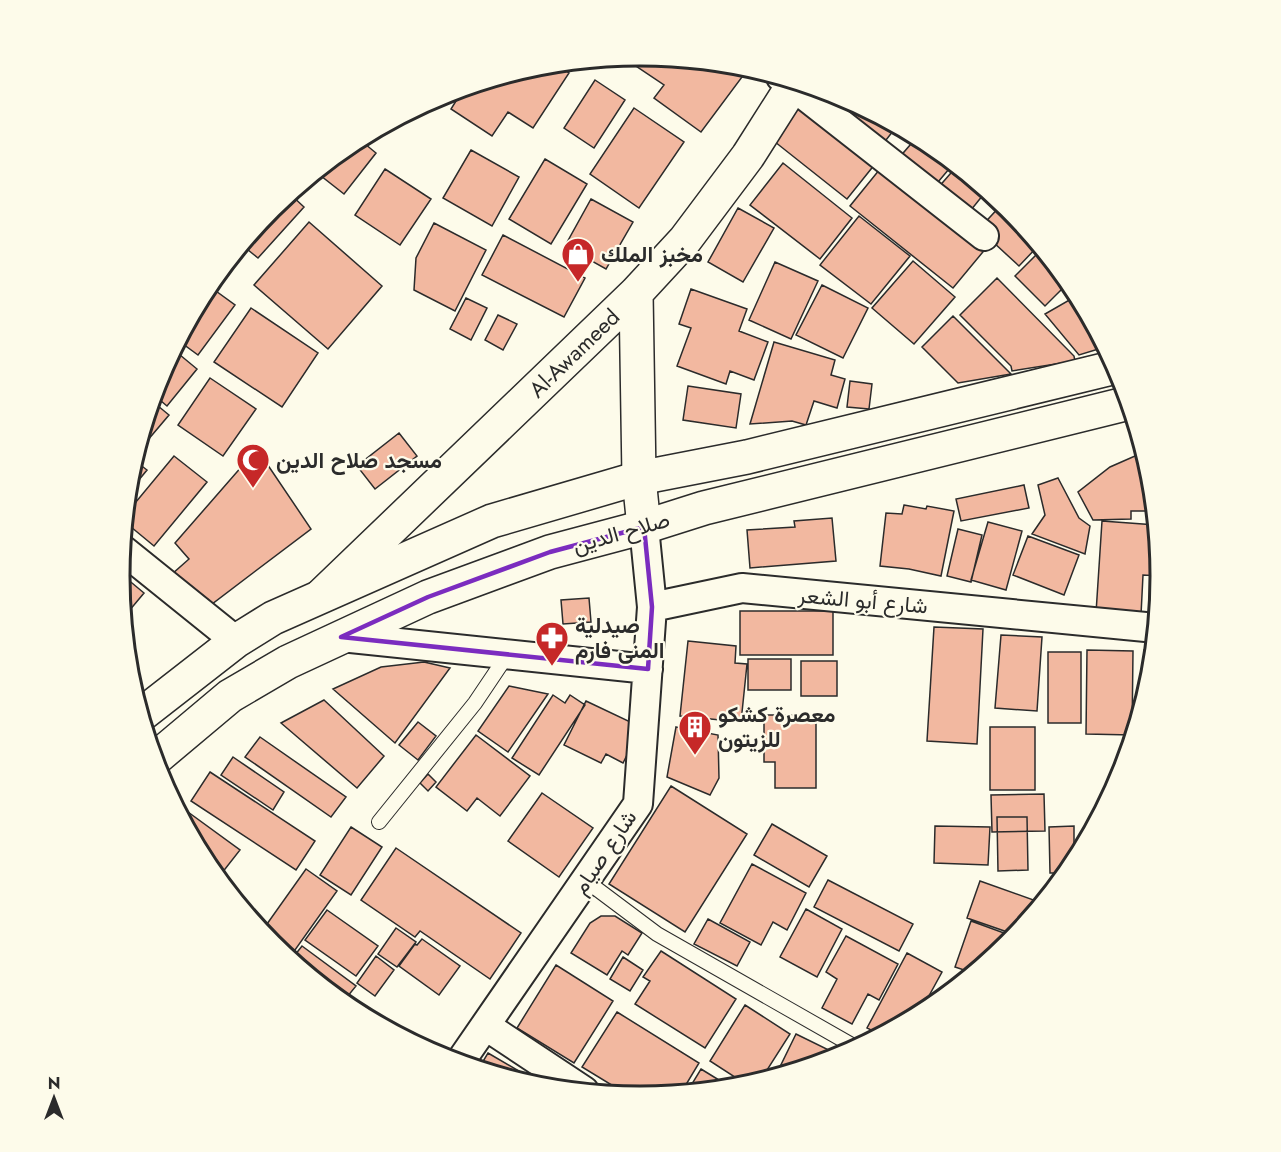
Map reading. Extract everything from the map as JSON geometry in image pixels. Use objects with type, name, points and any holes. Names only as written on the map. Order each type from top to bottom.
[{"type":"main road","name":"Al-Awameed","points":[[321,596],[636,293],[685,240],[748,156],[786,87]]},
{"type":"main road","points":[[636,293],[639,478],[644,527]]},
{"type":"main road","name":"صلاح الدين","points":[[148,709],[236,641],[273,618],[492,522],[639,478],[747,457],[1107,369]]},
{"type":"main road","name":"صلاح الدين","points":[[163,753],[230,696],[288,662],[428,597],[539,556],[704,508],[1120,404]]},
{"type":"street","points":[[802,92],[984,236]]},
{"type":"street","points":[[644,527],[652,607]]},
{"type":"street","points":[[131,557],[236,641]]},
{"type":"street","name":"شارع أبو الشعر","points":[[652,607],[742,588],[1147,627]]},
{"type":"street","name":"شارع صيام","points":[[465,1055],[638,804],[652,607]]},
{"type":"street","points":[[341,637],[648,669]]},
{"type":"street","points":[[486,1026],[569,1081]]},
{"type":"lane","points":[[379,822],[475,703],[508,654]]},
{"type":"lane","points":[[585,880],[657,934],[847,1042]]},
{"type":"highlighted area","points":[[644,527],[652,607],[648,669],[341,637],[428,597],[550,552]]},
{"type":"building","points":[[636,66],[707,70],[742,77],[701,132],[654,98],[664,85]]},
{"type":"building","points":[[567,71],[569,73],[533,128],[508,112],[492,136],[451,109],[456,101],[509,83]]},
{"type":"building","points":[[595,80],[625,100],[594,148],[564,128]]},
{"type":"building","points":[[825,101],[836,105],[892,132],[879,149],[822,104]]},
{"type":"building","points":[[798,103],[875,164],[847,199],[770,138]]},
{"type":"building","points":[[634,108],[684,142],[639,208],[590,174]]},
{"type":"building","points":[[911,144],[949,169],[933,188],[898,159]]},
{"type":"building","points":[[367,146],[376,153],[344,194],[323,177]]},
{"type":"building","points":[[471,150],[519,177],[492,226],[443,198]]},
{"type":"building","points":[[545,159],[587,184],[551,244],[509,219]]},
{"type":"building","points":[[783,163],[852,218],[820,259],[750,205]]},
{"type":"building","points":[[884,164],[987,247],[953,288],[850,206]]},
{"type":"building","points":[[385,169],[431,199],[400,245],[355,215]]},
{"type":"building","points":[[952,172],[981,197],[967,215],[937,189]]},
{"type":"building","points":[[591,199],[633,222],[606,269],[565,246]]},
{"type":"building","points":[[296,200],[304,207],[258,258],[249,250]]},
{"type":"building","points":[[738,208],[774,228],[743,282],[708,262]]},
{"type":"building","points":[[996,210],[1033,251],[1019,266],[979,229]]},
{"type":"building","points":[[859,216],[910,256],[871,304],[820,265]]},
{"type":"building","points":[[309,222],[382,286],[328,349],[254,285]]},
{"type":"building","points":[[434,223],[486,250],[455,311],[414,290],[416,258]]},
{"type":"building","points":[[503,235],[585,278],[564,317],[482,275]]},
{"type":"building","points":[[1036,255],[1062,289],[1045,306],[1015,276]]},
{"type":"building","points":[[913,261],[955,297],[914,344],[872,308]]},
{"type":"building","points":[[775,262],[818,281],[791,339],[749,320]]},
{"type":"building","points":[[997,278],[1074,356],[1075,361],[1012,371],[1011,366],[960,315]]},
{"type":"building","points":[[822,285],[868,308],[843,358],[796,335]]},
{"type":"building","points":[[691,289],[747,309],[739,331],[768,342],[754,380],[730,371],[726,384],[677,366],[691,328],[679,324]]},
{"type":"building","points":[[217,292],[235,305],[198,355],[185,346]]},
{"type":"building","points":[[466,298],[487,308],[471,340],[450,329]]},
{"type":"building","points":[[1069,300],[1098,349],[1079,355],[1045,314]]},
{"type":"building","points":[[251,308],[318,353],[282,407],[214,362]]},
{"type":"building","points":[[498,315],[517,324],[503,350],[485,340]]},
{"type":"building","points":[[953,316],[1011,374],[958,383],[922,347]]},
{"type":"building","points":[[774,342],[835,360],[831,375],[845,379],[837,408],[814,401],[806,425],[792,421],[750,424]]},
{"type":"building","points":[[181,355],[197,369],[167,406],[162,402]]},
{"type":"building","points":[[210,378],[256,409],[223,456],[178,425]]},
{"type":"building","points":[[850,381],[872,384],[869,409],[847,407]]},
{"type":"building","points":[[688,386],[741,394],[736,428],[683,420]]},
{"type":"building","points":[[160,407],[169,415],[150,437]]},
{"type":"building","points":[[399,433],[417,456],[375,489],[357,466]]},
{"type":"building","name":"مسجد صلاح الدين","points":[[257,449],[311,529],[212,604],[171,575],[189,559],[175,543]]},
{"type":"building","points":[[174,456],[207,482],[154,546],[133,529],[136,502]]},
{"type":"building","points":[[1136,456],[1146,511],[1131,511],[1131,519],[1093,520],[1078,492],[1110,467]]},
{"type":"building","points":[[143,467],[147,470],[140,479]]},
{"type":"building","points":[[1058,478],[1079,518],[1090,526],[1085,554],[1032,534],[1045,515],[1038,485]]},
{"type":"building","points":[[1024,485],[1029,508],[961,521],[956,499]]},
{"type":"building","points":[[904,505],[954,511],[941,576],[880,566],[886,513],[902,514]]},
{"type":"building","points":[[832,518],[836,561],[750,568],[747,530],[795,527],[794,521]]},
{"type":"building","points":[[1102,521],[1147,524],[1150,575],[1143,575],[1141,615],[1096,613]]},
{"type":"building","points":[[988,522],[1022,531],[1006,590],[971,580]]},
{"type":"building","points":[[958,529],[982,535],[971,582],[947,576]]},
{"type":"building","points":[[1028,536],[1079,555],[1064,595],[1013,575]]},
{"type":"building","points":[[130,582],[144,593],[132,608]]},
{"type":"building","points":[[589,598],[591,622],[563,624],[561,600]]},
{"type":"building","points":[[740,611],[833,611],[833,655],[740,655]]},
{"type":"building","points":[[934,627],[983,629],[977,744],[927,741]]},
{"type":"building","points":[[1001,635],[1042,637],[1037,711],[995,708]]},
{"type":"building","points":[[688,641],[736,646],[735,663],[747,664],[741,722],[680,716]]},
{"type":"building","points":[[1087,650],[1133,651],[1132,710],[1125,735],[1086,734]]},
{"type":"building","points":[[1048,652],[1081,652],[1081,723],[1048,723]]},
{"type":"building","points":[[748,659],[791,659],[791,690],[748,690]]},
{"type":"building","points":[[801,661],[837,661],[837,696],[801,696]]},
{"type":"building","points":[[424,662],[450,668],[395,743],[333,689],[381,667]]},
{"type":"building","points":[[509,686],[548,694],[508,752],[478,731]]},
{"type":"building","points":[[553,695],[565,703],[570,695],[585,705],[539,775],[512,758]]},
{"type":"building","points":[[324,700],[384,756],[357,788],[281,723]]},
{"type":"building","points":[[586,701],[641,727],[623,763],[606,754],[601,763],[564,745]]},
{"type":"building","points":[[764,715],[816,715],[816,788],[775,788],[775,762],[764,762]]},
{"type":"building","points":[[418,722],[436,736],[418,760],[399,745]]},
{"type":"building","name":"معصرة كشكو للزيتون","points":[[676,727],[718,735],[719,778],[710,795],[667,777]]},
{"type":"building","points":[[990,727],[1035,727],[1035,790],[990,790]]},
{"type":"building","points":[[476,735],[530,776],[500,816],[477,798],[467,811],[436,787]]},
{"type":"building","points":[[260,737],[346,797],[331,817],[245,757]]},
{"type":"building","points":[[233,757],[284,792],[273,810],[221,775]]},
{"type":"building","points":[[210,772],[315,841],[296,870],[191,801]]},
{"type":"building","points":[[428,774],[436,782],[428,791],[420,783]]},
{"type":"building","points":[[671,786],[747,834],[685,932],[609,884]]},
{"type":"building","points":[[542,793],[593,828],[559,877],[508,841]]},
{"type":"building","points":[[1044,794],[1045,831],[992,832],[991,795]]},
{"type":"building","points":[[189,813],[240,850],[224,870]]},
{"type":"building","points":[[997,817],[1027,817],[1028,870],[998,871]]},
{"type":"building","points":[[772,824],[827,856],[809,887],[754,855]]},
{"type":"building","points":[[935,826],[990,827],[988,865],[934,863]]},
{"type":"building","points":[[1074,826],[1074,844],[1055,873],[1050,873],[1049,827]]},
{"type":"building","points":[[351,827],[382,847],[351,895],[320,875]]},
{"type":"building","points":[[396,848],[521,933],[490,979],[420,931],[415,937],[361,900]]},
{"type":"building","points":[[752,864],[806,893],[787,930],[773,922],[761,945],[720,923]]},
{"type":"building","points":[[306,869],[337,891],[295,950],[267,923]]},
{"type":"building","points":[[828,880],[913,924],[899,951],[814,907]]},
{"type":"building","points":[[980,881],[1034,900],[1006,932],[967,918]]},
{"type":"building","points":[[806,909],[842,929],[817,977],[780,957]]},
{"type":"building","points":[[327,910],[378,946],[356,976],[305,940]]},
{"type":"building","points":[[601,916],[615,916],[642,933],[628,955],[622,951],[607,975],[571,953],[590,923]]},
{"type":"building","points":[[708,919],[750,942],[737,966],[694,944]]},
{"type":"building","points":[[971,921],[1005,933],[964,970],[955,967]]},
{"type":"building","points":[[396,928],[416,942],[397,967],[378,954]]},
{"type":"building","points":[[846,936],[898,964],[879,1000],[868,994],[852,1024],[822,1008],[837,979],[826,972]]},
{"type":"building","points":[[422,939],[460,966],[439,995],[399,966],[415,944],[417,945]]},
{"type":"building","points":[[302,946],[356,986],[349,994],[297,952]]},
{"type":"building","points":[[661,951],[736,999],[705,1048],[635,1004],[650,981],[643,977]]},
{"type":"building","points":[[907,953],[942,972],[928,997],[871,1030],[867,1028]]},
{"type":"building","points":[[376,956],[394,970],[375,996],[357,983]]},
{"type":"building","points":[[623,957],[643,970],[630,991],[610,979]]},
{"type":"building","points":[[556,965],[613,1001],[574,1063],[517,1028]]},
{"type":"building","points":[[745,1005],[790,1034],[767,1070],[735,1077],[710,1061]]},
{"type":"building","points":[[617,1012],[699,1063],[686,1084],[674,1085],[612,1085],[582,1067]]},
{"type":"building","points":[[796,1034],[828,1050],[804,1059],[780,1066]]},
{"type":"building","points":[[488,1053],[519,1071],[509,1069],[483,1061]]},
{"type":"building","points":[[701,1069],[719,1080],[707,1082],[692,1083]]},
{"type":"place","name":"مخبز الملك","points":[[578,283]]},
{"type":"place","name":"مسجد صلاح الدين","points":[[253,489]]},
{"type":"place","name":"صيدلية المنى فارم","points":[[552,667]]},
{"type":"place","name":"معصرة كشكو للزيتون","points":[[695,756]]}]
